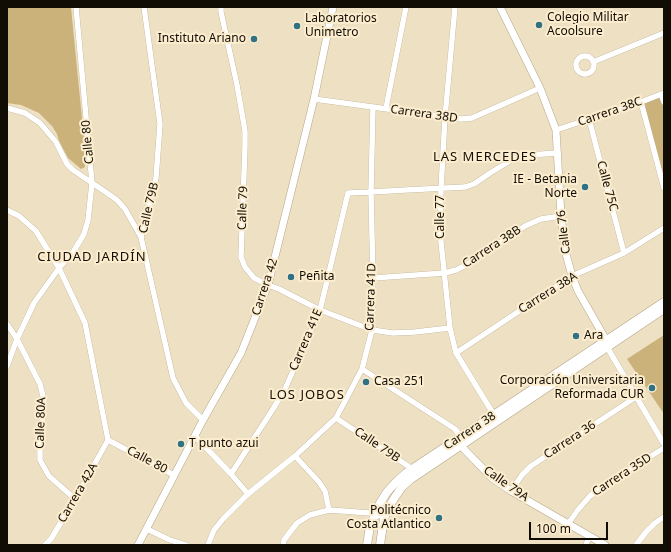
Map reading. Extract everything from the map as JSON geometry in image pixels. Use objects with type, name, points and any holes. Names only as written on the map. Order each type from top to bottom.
[{"type":"main road","name":"Carrera 38","points":[[367,545],[370,526],[374,514],[387,492],[396,482],[461,441],[664,302]]},
{"type":"main road","name":"Carrera 38","points":[[461,441],[494,415],[606,343],[664,309]]},
{"type":"main road","name":"Carrera 38","points":[[380,545],[384,518],[389,507],[402,487],[411,479],[415,471]]},
{"type":"street","name":"Calle 80","points":[[7,366],[17,339],[34,303],[59,268],[72,254],[84,234],[88,220],[92,183],[76,7]]},
{"type":"street","name":"Calle 79B","points":[[144,7],[160,124],[156,178],[142,237],[173,378],[186,403],[203,420]]},
{"type":"street","name":"Calle 79","points":[[221,7],[220,12],[237,85],[245,131],[241,257],[245,267],[254,278],[268,285],[320,310],[372,330]]},
{"type":"street","name":"Carrera 42","points":[[138,545],[203,420],[241,353],[268,285],[314,99],[333,7]]},
{"type":"street","points":[[386,108],[406,7]]},
{"type":"street","name":"Calle 77","points":[[455,7],[445,117],[440,232],[450,328],[456,352],[494,415]]},
{"type":"street","name":"Calle 76","points":[[500,7],[540,88],[556,130],[561,216],[566,254],[572,276],[606,343],[664,444]]},
{"type":"street","points":[[593,62],[664,33]]},
{"type":"street","name":"Carrera 38D","points":[[314,99],[461,119],[472,118],[540,88]]},
{"type":"street","points":[[662,94],[664,102]]},
{"type":"street","name":"Carrera 38C","points":[[556,130],[662,94]]},
{"type":"street","points":[[641,102],[664,188]]},
{"type":"street","name":"Carrera 41D","points":[[208,545],[214,530],[223,518],[248,494],[295,456],[336,418],[362,369],[372,330],[373,278],[371,192],[373,107]]},
{"type":"street","points":[[7,108],[25,113],[40,123],[56,142],[67,164],[126,209],[142,237]]},
{"type":"street","name":"Calle 75C","points":[[589,120],[624,253]]},
{"type":"street","points":[[371,192],[464,187],[474,184],[513,159],[528,155],[558,153]]},
{"type":"street","name":"Carrera 41E","points":[[231,474],[285,388],[320,310],[348,192],[371,192]]},
{"type":"street","points":[[7,210],[19,216],[36,231],[59,268],[85,323],[108,440]]},
{"type":"street","name":"Carrera 38B","points":[[373,278],[444,273],[456,270],[468,264],[525,226],[541,219],[561,216]]},
{"type":"street","name":"Carrera 38A","points":[[456,352],[572,276],[624,253],[664,228]]},
{"type":"street","name":"Calle 80A","points":[[7,324],[17,339],[40,384],[44,400],[40,460],[49,476],[75,499]]},
{"type":"street","points":[[372,330],[393,333],[450,328]]},
{"type":"street","name":"Calle 79A","points":[[362,369],[455,429],[464,449],[492,478],[511,491],[605,545]]},
{"type":"street","name":"Carrera 36","points":[[511,491],[522,475],[531,466],[636,397]]},
{"type":"street","name":"Calle 79B","points":[[336,418],[415,471]]},
{"type":"street","points":[[195,436],[248,494]]},
{"type":"street","name":"Calle 80","points":[[108,440],[174,475]]},
{"type":"street","name":"Carrera 42A","points":[[45,545],[51,539],[75,499],[108,440]]},
{"type":"street","name":"Carrera 35D","points":[[568,524],[590,496],[600,488],[664,448]]},
{"type":"street","points":[[295,456],[319,482],[324,492],[329,510]]},
{"type":"street","points":[[283,545],[284,540],[297,523],[310,514],[329,510],[370,513],[384,518]]},
{"type":"street","points":[[636,545],[655,523],[664,517]]},
{"type":"street","points":[[147,529],[170,540],[186,545]]},
{"type":"street","points":[[586,545],[589,536]]},
{"type":"shaded area","points":[[7,7],[71,7],[84,139],[85,167],[81,169],[68,158],[52,126],[39,113],[21,105],[7,103]]},
{"type":"shaded area","points":[[661,94],[664,103],[664,188],[641,102]]},
{"type":"shaded area","points":[[664,335],[664,414],[627,359]]},
{"type":"place","name":"Colegio Militar Acoolsure","points":[[539,25]]},
{"type":"place","name":"Laboratorios Unimetro","points":[[297,26]]},
{"type":"place","name":"Instituto Ariano","points":[[254,39]]},
{"type":"place","name":"IE - Betania Norte","points":[[585,187]]},
{"type":"place","name":"Peñita","points":[[291,277]]},
{"type":"place","name":"Ara","points":[[576,336]]},
{"type":"place","name":"Casa 251","points":[[366,382]]},
{"type":"place","name":"Corporación Universitaria Reformada CUR","points":[[652,388]]},
{"type":"place","name":"T punto azui","points":[[181,444]]},
{"type":"place","name":"Politécnico Costa Atlantico","points":[[439,518]]},
{"type":"district","name":"LAS MERCEDES","points":[[485,157]]},
{"type":"district","name":"CIUDAD JARDÍN","points":[[92,257]]},
{"type":"district","name":"LOS JOBOS","points":[[307,395]]}]
